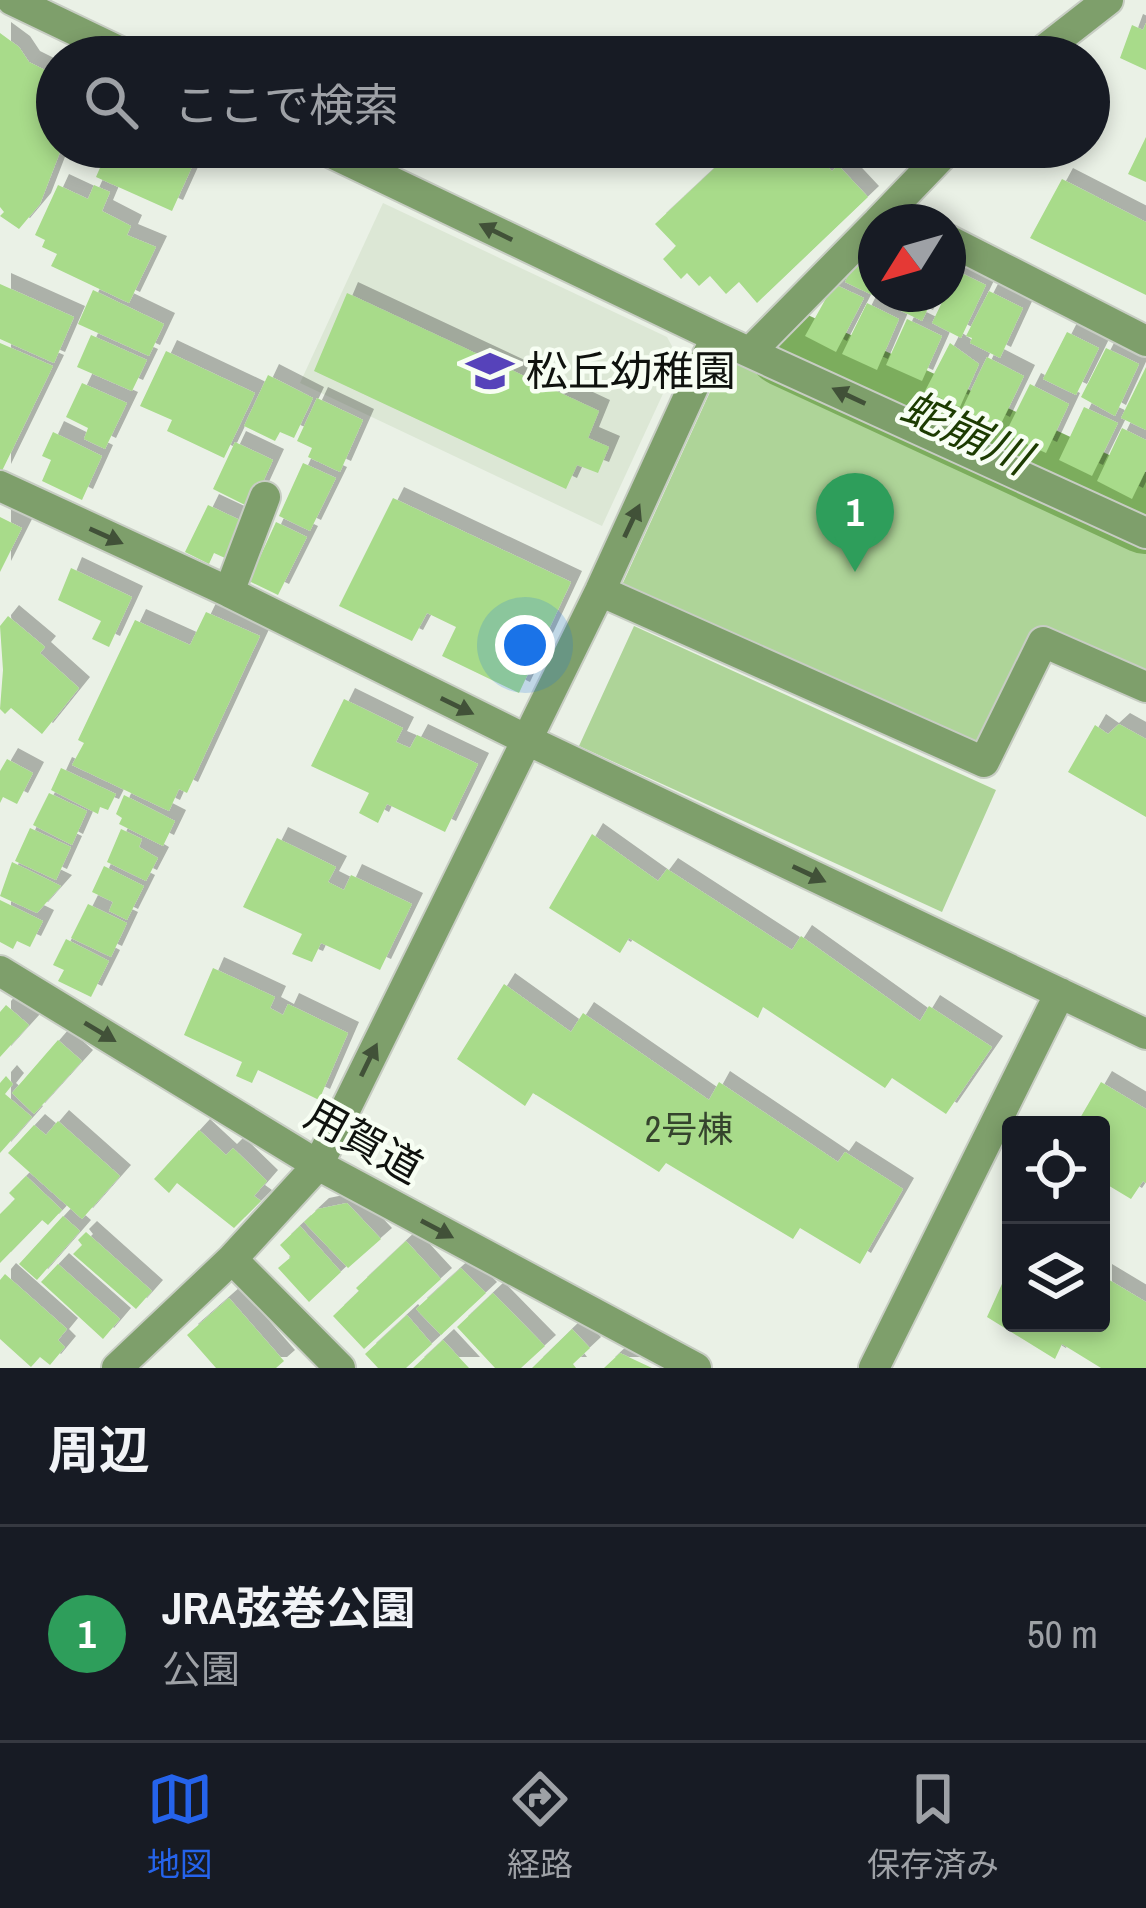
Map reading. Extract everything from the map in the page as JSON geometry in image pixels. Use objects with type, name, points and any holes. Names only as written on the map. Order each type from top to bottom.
[{"type":"street","points":[[12,0],[87,36]]},
{"type":"street","points":[[1049,36],[1066,10],[1108,0]]},
{"type":"street","points":[[363,168],[716,337],[1146,533]]},
{"type":"street","points":[[902,204],[932,168]]},
{"type":"street","points":[[751,350],[858,249]]},
{"type":"street","points":[[966,249],[1146,341]]},
{"type":"street","points":[[117,1368],[232,1259],[318,1165],[600,591],[716,337]]},
{"type":"street","points":[[0,486],[1146,1034]]},
{"type":"street","points":[[229,592],[265,497]]},
{"type":"street","points":[[600,591],[983,762],[1043,642],[1146,687]]},
{"type":"street","name":"用賀道","points":[[0,971],[318,1165],[697,1368]]},
{"type":"street","points":[[874,1368],[1060,993]]},
{"type":"street","points":[[232,1259],[340,1368]]},
{"type":"shaded area","name":"松丘幼稚園","points":[[383,203],[667,337],[679,359],[602,526],[300,383]]},
{"type":"green space","points":[[725,359],[1146,548],[1146,673],[1038,626],[975,743],[622,585]]},
{"type":"green space","points":[[634,626],[996,790],[942,912],[579,746]]},
{"type":"building","points":[[1146,23],[1146,70],[1120,58],[1132,25],[1143,30]]},
{"type":"building","points":[[0,33],[36,66],[36,168],[54,168],[40,204],[19,229],[0,216],[4,212],[0,207]]},
{"type":"building","points":[[1146,137],[1146,182],[1128,174]]},
{"type":"building","points":[[100,168],[191,168],[172,211],[96,177]]},
{"type":"building","points":[[715,168],[841,168],[868,197],[757,303],[739,282],[726,294],[710,276],[699,286],[687,273],[681,279],[663,259],[676,246],[655,224]]},
{"type":"building","points":[[1062,179],[1146,222],[1146,295],[1030,238]]},
{"type":"building","points":[[58,185],[88,199],[94,185],[110,192],[102,211],[131,226],[127,235],[156,247],[129,303],[51,266],[57,254],[42,247],[45,240],[35,235]]},
{"type":"building","points":[[858,262],[858,288],[845,282]]},
{"type":"building","points":[[966,275],[986,285],[961,338],[932,323],[937,312],[966,312]]},
{"type":"building","points":[[0,284],[74,317],[54,363],[0,339]]},
{"type":"building","points":[[834,284],[858,295],[858,310],[836,352],[805,336]]},
{"type":"building","points":[[93,290],[164,324],[149,356],[78,324]]},
{"type":"building","points":[[989,291],[1023,308],[1000,358],[970,343],[972,338],[966,336]]},
{"type":"building","name":"松丘幼稚園","points":[[347,293],[599,411],[588,438],[609,447],[598,473],[577,465],[566,489],[314,371]]},
{"type":"building","points":[[863,312],[885,312],[899,319],[877,370],[842,354]]},
{"type":"building","points":[[903,312],[926,312],[922,321]]},
{"type":"building","points":[[907,319],[942,336],[922,381],[886,365]]},
{"type":"building","points":[[1067,332],[1099,348],[1076,395],[1043,379]]},
{"type":"building","points":[[91,335],[147,360],[132,391],[77,367]]},
{"type":"building","points":[[0,343],[53,366],[0,475]]},
{"type":"building","points":[[950,343],[979,364],[960,407],[925,391]]},
{"type":"building","points":[[1106,348],[1139,364],[1115,416],[1081,397]]},
{"type":"building","points":[[166,351],[255,393],[224,458],[167,431],[172,420],[140,406]]},
{"type":"building","points":[[987,357],[1024,376],[999,428],[962,409]]},
{"type":"building","points":[[1146,367],[1146,430],[1121,418]]},
{"type":"building","points":[[268,375],[313,398],[294,438],[280,432],[275,441],[244,426]]},
{"type":"building","points":[[82,383],[127,403],[105,449],[84,439],[88,428],[66,417]]},
{"type":"building","points":[[1030,384],[1069,404],[1046,453],[1005,434]]},
{"type":"building","points":[[317,398],[363,420],[340,472],[308,457],[312,448],[297,441]]},
{"type":"building","points":[[1084,407],[1118,423],[1092,476],[1059,460]]},
{"type":"building","points":[[1122,428],[1146,440],[1146,470],[1132,499],[1097,481]]},
{"type":"building","points":[[53,432],[102,456],[82,500],[42,481],[51,460],[42,456]]},
{"type":"building","points":[[235,442],[273,460],[251,508],[213,489]]},
{"type":"building","points":[[303,463],[336,478],[310,531],[279,516]]},
{"type":"building","points":[[393,498],[571,582],[519,693],[442,656],[456,627],[427,613],[412,641],[339,606]]},
{"type":"building","points":[[208,505],[242,521],[225,558],[214,553],[209,564],[185,552]]},
{"type":"building","points":[[0,517],[22,528],[0,572]]},
{"type":"building","points":[[276,522],[307,537],[278,595],[249,581]]},
{"type":"building","points":[[71,568],[132,597],[109,647],[92,639],[101,621],[58,600]]},
{"type":"building","points":[[206,612],[260,636],[187,793],[179,789],[169,811],[72,765],[84,743],[78,740],[135,620],[190,645]]},
{"type":"building","points":[[8,616],[45,647],[40,653],[79,688],[42,734],[11,708],[5,714],[0,709],[0,626]]},
{"type":"building","points":[[344,699],[403,728],[396,742],[410,748],[417,735],[478,764],[445,832],[387,804],[378,823],[359,813],[369,793],[311,766]]},
{"type":"building","points":[[1119,724],[1146,739],[1146,817],[1068,772],[1095,725],[1108,734]]},
{"type":"building","points":[[7,759],[33,773],[17,804],[3,797],[0,803],[0,771]]},
{"type":"building","points":[[61,768],[116,794],[108,810],[100,807],[98,814],[51,790]]},
{"type":"building","points":[[49,793],[87,811],[72,845],[33,825]]},
{"type":"building","points":[[124,795],[175,821],[163,846],[119,824],[122,818],[116,814]]},
{"type":"building","points":[[30,828],[71,847],[56,880],[15,861]]},
{"type":"building","points":[[121,829],[142,839],[139,847],[158,858],[146,881],[107,862]]},
{"type":"building","points":[[592,834],[658,881],[667,869],[792,950],[801,936],[920,1021],[929,1006],[992,1047],[946,1114],[892,1078],[885,1088],[763,1007],[758,1018],[629,938],[620,953],[549,908]]},
{"type":"building","points":[[277,838],[336,867],[328,882],[344,890],[351,875],[412,904],[380,970],[321,943],[312,962],[292,954],[302,934],[243,907]]},
{"type":"building","points":[[12,862],[61,886],[37,913],[0,896]]},
{"type":"building","points":[[104,866],[144,886],[127,920],[109,911],[113,902],[92,892]]},
{"type":"building","points":[[0,900],[43,921],[30,947],[17,941],[13,949],[0,942]]},
{"type":"building","points":[[88,904],[127,923],[111,957],[71,938]]},
{"type":"building","points":[[66,939],[109,961],[91,997],[58,981],[64,970],[53,965]]},
{"type":"building","points":[[213,968],[275,997],[270,1008],[283,1015],[288,1004],[348,1033],[319,1100],[258,1070],[252,1083],[236,1076],[242,1062],[184,1035]]},
{"type":"building","points":[[504,984],[571,1032],[583,1013],[709,1100],[719,1082],[838,1162],[845,1152],[903,1189],[860,1264],[800,1228],[793,1239],[666,1163],[659,1172],[533,1093],[525,1106],[457,1059]]},
{"type":"building","points":[[6,1005],[29,1025],[0,1057],[0,1012]]},
{"type":"building","points":[[58,1040],[82,1061],[34,1114],[12,1093]]},
{"type":"building","points":[[6,1076],[13,1084],[5,1094],[32,1117],[0,1153],[0,1083]]},
{"type":"building","points":[[1101,1082],[1146,1109],[1146,1183],[1131,1199],[1110,1186],[1110,1116],[1081,1116]]},
{"type":"building","points":[[58,1121],[120,1176],[82,1219],[8,1153],[34,1125],[46,1135]]},
{"type":"building","points":[[199,1130],[226,1155],[233,1148],[267,1181],[254,1196],[261,1201],[234,1228],[177,1183],[169,1193],[154,1179]]},
{"type":"building","points":[[26,1176],[62,1210],[48,1225],[42,1220],[0,1263],[0,1214],[15,1199],[9,1193]]},
{"type":"building","points":[[347,1203],[381,1239],[348,1268],[304,1222],[318,1209]]},
{"type":"building","points":[[63,1216],[80,1231],[37,1280],[19,1264]]},
{"type":"building","points":[[300,1226],[341,1272],[309,1302],[278,1268],[291,1257],[280,1245]]},
{"type":"building","points":[[86,1232],[152,1291],[136,1309],[73,1254]]},
{"type":"building","points":[[406,1241],[441,1279],[364,1349],[333,1316]]},
{"type":"building","points":[[58,1264],[120,1319],[103,1339],[41,1282]]},
{"type":"building","points":[[461,1268],[486,1293],[441,1335],[416,1309]]},
{"type":"building","points":[[5,1274],[67,1329],[58,1340],[65,1347],[50,1365],[40,1357],[31,1367],[0,1339],[0,1280]]},
{"type":"building","points":[[1110,1280],[1146,1302],[1146,1368],[1101,1368],[1062,1344],[1055,1359],[1011,1332],[1110,1332]]},
{"type":"building","points":[[1002,1284],[1002,1326],[987,1317]]},
{"type":"building","points":[[493,1293],[545,1346],[521,1368],[495,1368],[457,1327]]},
{"type":"building","points":[[229,1298],[284,1361],[276,1368],[216,1368],[187,1335]]},
{"type":"building","points":[[407,1315],[432,1344],[406,1368],[378,1368],[365,1354]]},
{"type":"building","points":[[572,1329],[590,1348],[573,1364],[576,1368],[532,1368]]},
{"type":"building","points":[[443,1340],[469,1368],[413,1368]]},
{"type":"building","points":[[620,1353],[652,1368],[604,1368]]},
{"type":"waterway","name":"蛇崩川","points":[[786,348],[1146,515]]},
{"type":"place","name":"松丘幼稚園","points":[[490,371]]},
{"type":"place","name":"JRA弦巻公園","points":[[855,572]]}]
